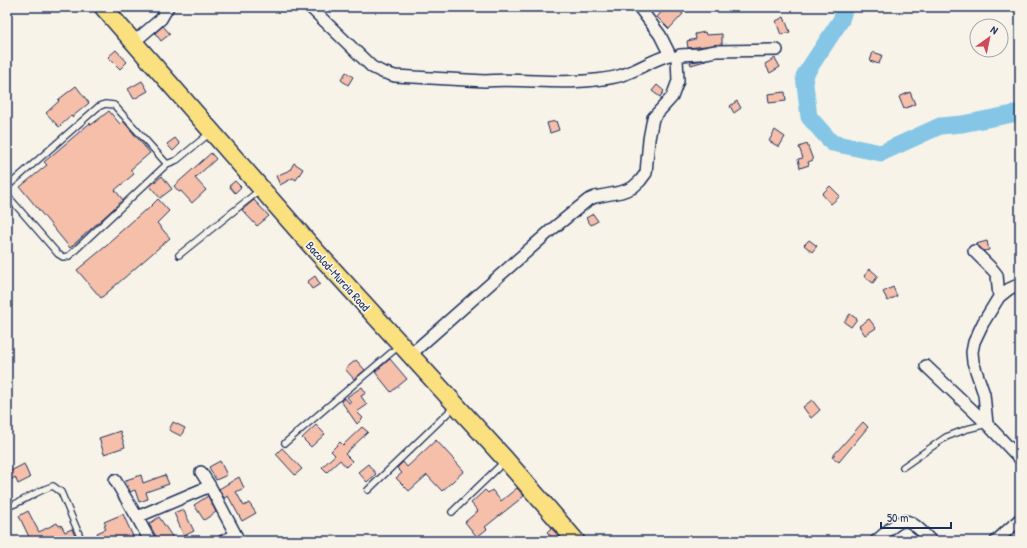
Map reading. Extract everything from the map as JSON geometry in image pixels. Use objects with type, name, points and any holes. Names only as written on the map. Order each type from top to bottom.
[{"type":"main road","name":"Bacolod-Murcia Road","points":[[103,7],[315,250],[506,460],[576,541]]},
{"type":"street","points":[[134,42],[161,19],[168,7]]},
{"type":"street","points":[[310,7],[372,68],[395,76],[485,81],[573,82],[622,75],[659,58],[716,51],[777,50]]},
{"type":"street","points":[[405,350],[588,200],[632,188],[646,173],[649,139],[653,118],[672,97],[678,81],[673,56],[660,35],[639,7]]},
{"type":"street","points":[[974,251],[996,275],[999,297]]},
{"type":"street","points":[[987,424],[984,394],[973,362],[972,352],[974,342],[983,323],[999,297],[1020,284]]},
{"type":"street","points":[[926,366],[987,424],[1020,459]]},
{"type":"street","points":[[201,472],[237,538],[223,541]]},
{"type":"street","points":[[115,480],[150,541]]},
{"type":"street","points":[[137,517],[210,486]]},
{"type":"street","points":[[996,541],[1020,519]]},
{"type":"street","points":[[876,541],[895,524],[903,521],[909,521],[931,541]]},
{"type":"lane","points":[[7,187],[98,107],[106,104],[114,105],[167,164]]},
{"type":"lane","points":[[7,195],[58,254],[63,257],[69,256],[167,164],[177,160],[212,132]]},
{"type":"lane","points":[[179,256],[262,189]]},
{"type":"lane","points":[[285,443],[405,350]]},
{"type":"lane","points":[[368,490],[456,406]]},
{"type":"lane","points":[[903,468],[946,437],[967,429],[987,424]]},
{"type":"lane","points":[[452,512],[506,460]]},
{"type":"lane","points":[[7,507],[43,489],[53,486],[61,492],[82,541]]},
{"type":"building","points":[[666,7],[675,7],[683,14],[669,29],[657,17]]},
{"type":"building","points":[[784,17],[790,32],[781,35],[776,21]]},
{"type":"building","points":[[163,26],[170,34],[161,41],[155,33]]},
{"type":"building","points":[[705,32],[706,35],[722,34],[722,44],[688,48],[687,41],[696,39],[695,34]]},
{"type":"building","points":[[116,50],[127,62],[120,69],[108,57]]},
{"type":"building","points":[[873,52],[882,55],[879,64],[870,61]]},
{"type":"building","points":[[775,58],[780,67],[770,73],[765,64]]},
{"type":"building","points":[[705,60],[691,65],[690,62]]},
{"type":"building","points":[[346,72],[353,77],[348,85],[341,80]]},
{"type":"building","points":[[142,81],[148,91],[134,99],[128,89]]},
{"type":"building","points":[[657,85],[664,91],[660,97],[652,91]]},
{"type":"building","points":[[76,86],[89,103],[59,127],[46,113],[59,101],[58,100]]},
{"type":"building","points":[[785,92],[786,101],[769,103],[768,94]]},
{"type":"building","points":[[910,92],[915,104],[904,109],[899,97]]},
{"type":"building","points":[[737,101],[741,108],[734,113],[730,106]]},
{"type":"building","points":[[109,111],[120,124],[123,121],[150,153],[130,170],[134,174],[115,190],[123,200],[70,248],[20,187],[47,165],[44,162],[90,123],[91,125]]},
{"type":"building","points":[[556,121],[559,130],[550,133],[547,123]]},
{"type":"building","points":[[775,130],[785,137],[779,147],[769,141]]},
{"type":"building","points":[[175,138],[180,144],[173,151],[167,144]]},
{"type":"building","points":[[807,144],[813,160],[808,162],[809,165],[800,168],[798,159],[803,158],[799,147]]},
{"type":"building","points":[[211,153],[216,159],[195,178],[206,190],[192,203],[174,186]]},
{"type":"building","points":[[294,163],[303,169],[296,180],[293,178],[280,185],[276,176],[290,170]]},
{"type":"building","points":[[162,176],[172,189],[160,198],[150,186]]},
{"type":"building","points":[[235,181],[241,187],[235,193],[229,186]]},
{"type":"building","points":[[830,186],[840,196],[831,204],[822,194]]},
{"type":"building","points":[[158,199],[169,211],[157,223],[170,238],[101,298],[77,270],[111,242],[110,241]]},
{"type":"building","points":[[254,200],[269,216],[257,226],[242,210]]},
{"type":"building","points":[[593,214],[598,221],[591,225],[586,218]]},
{"type":"building","points":[[809,240],[817,246],[812,252],[804,245]]},
{"type":"building","points":[[987,241],[989,250],[984,251],[976,244]]},
{"type":"building","points":[[870,269],[878,276],[873,283],[864,276]]},
{"type":"building","points":[[315,276],[320,284],[312,289],[307,282]]},
{"type":"building","points":[[893,287],[897,296],[888,301],[883,292]]},
{"type":"building","points":[[850,314],[857,319],[851,327],[844,322]]},
{"type":"building","points":[[869,319],[876,328],[865,335],[859,326]]},
{"type":"building","points":[[390,359],[407,379],[391,392],[375,372]]},
{"type":"building","points":[[356,360],[365,370],[354,379],[345,369]]},
{"type":"building","points":[[362,387],[366,393],[361,396],[367,405],[357,412],[363,418],[357,424],[341,401],[345,398],[349,403],[351,402],[347,397]]},
{"type":"building","points":[[812,400],[820,410],[811,418],[803,407]]},
{"type":"building","points":[[173,422],[185,428],[181,436],[169,430]]},
{"type":"building","points":[[863,422],[868,427],[839,462],[832,457]]},
{"type":"building","points":[[316,425],[325,434],[311,447],[302,438]]},
{"type":"building","points":[[362,427],[368,432],[345,454],[352,461],[346,467],[340,460],[327,472],[322,467],[335,455],[331,451],[340,442],[343,445]]},
{"type":"building","points":[[120,431],[125,447],[104,454],[99,438]]},
{"type":"building","points":[[436,440],[464,471],[442,491],[427,475],[409,491],[396,478],[402,473],[397,468],[403,462],[407,467]]},
{"type":"building","points":[[282,448],[302,469],[295,475],[276,454]]},
{"type":"building","points":[[220,461],[227,475],[216,480],[209,467]]},
{"type":"building","points":[[24,464],[30,478],[18,484],[15,477],[7,483],[7,473]]},
{"type":"building","points":[[368,464],[376,474],[367,482],[358,472]]},
{"type":"building","points":[[141,475],[143,483],[165,475],[169,484],[146,492],[148,499],[139,502],[135,490],[130,492],[126,480]]},
{"type":"building","points":[[239,477],[244,488],[236,492],[244,506],[249,503],[256,513],[242,521],[228,496],[224,498],[219,489]]},
{"type":"building","points":[[517,488],[524,496],[485,527],[487,529],[477,537],[465,522],[478,511],[471,503],[485,490],[488,493],[492,490],[501,501]]},
{"type":"building","points":[[208,496],[216,512],[204,520],[194,505]]},
{"type":"building","points":[[183,509],[194,531],[184,536],[174,513]]},
{"type":"building","points":[[28,511],[39,532],[57,523],[59,526],[61,525],[65,532],[72,529],[77,541],[31,541],[19,516]]},
{"type":"building","points":[[123,514],[135,541],[100,541],[97,533],[106,529],[104,522]]},
{"type":"building","points":[[159,517],[175,541],[160,541],[158,537],[157,538],[149,524]]},
{"type":"building","points":[[551,528],[563,541],[555,541],[547,532]]},
{"type":"waterway","points":[[845,7],[841,20],[804,76],[809,117],[832,143],[881,153],[940,126],[962,124],[1018,113],[1020,111]]}]
